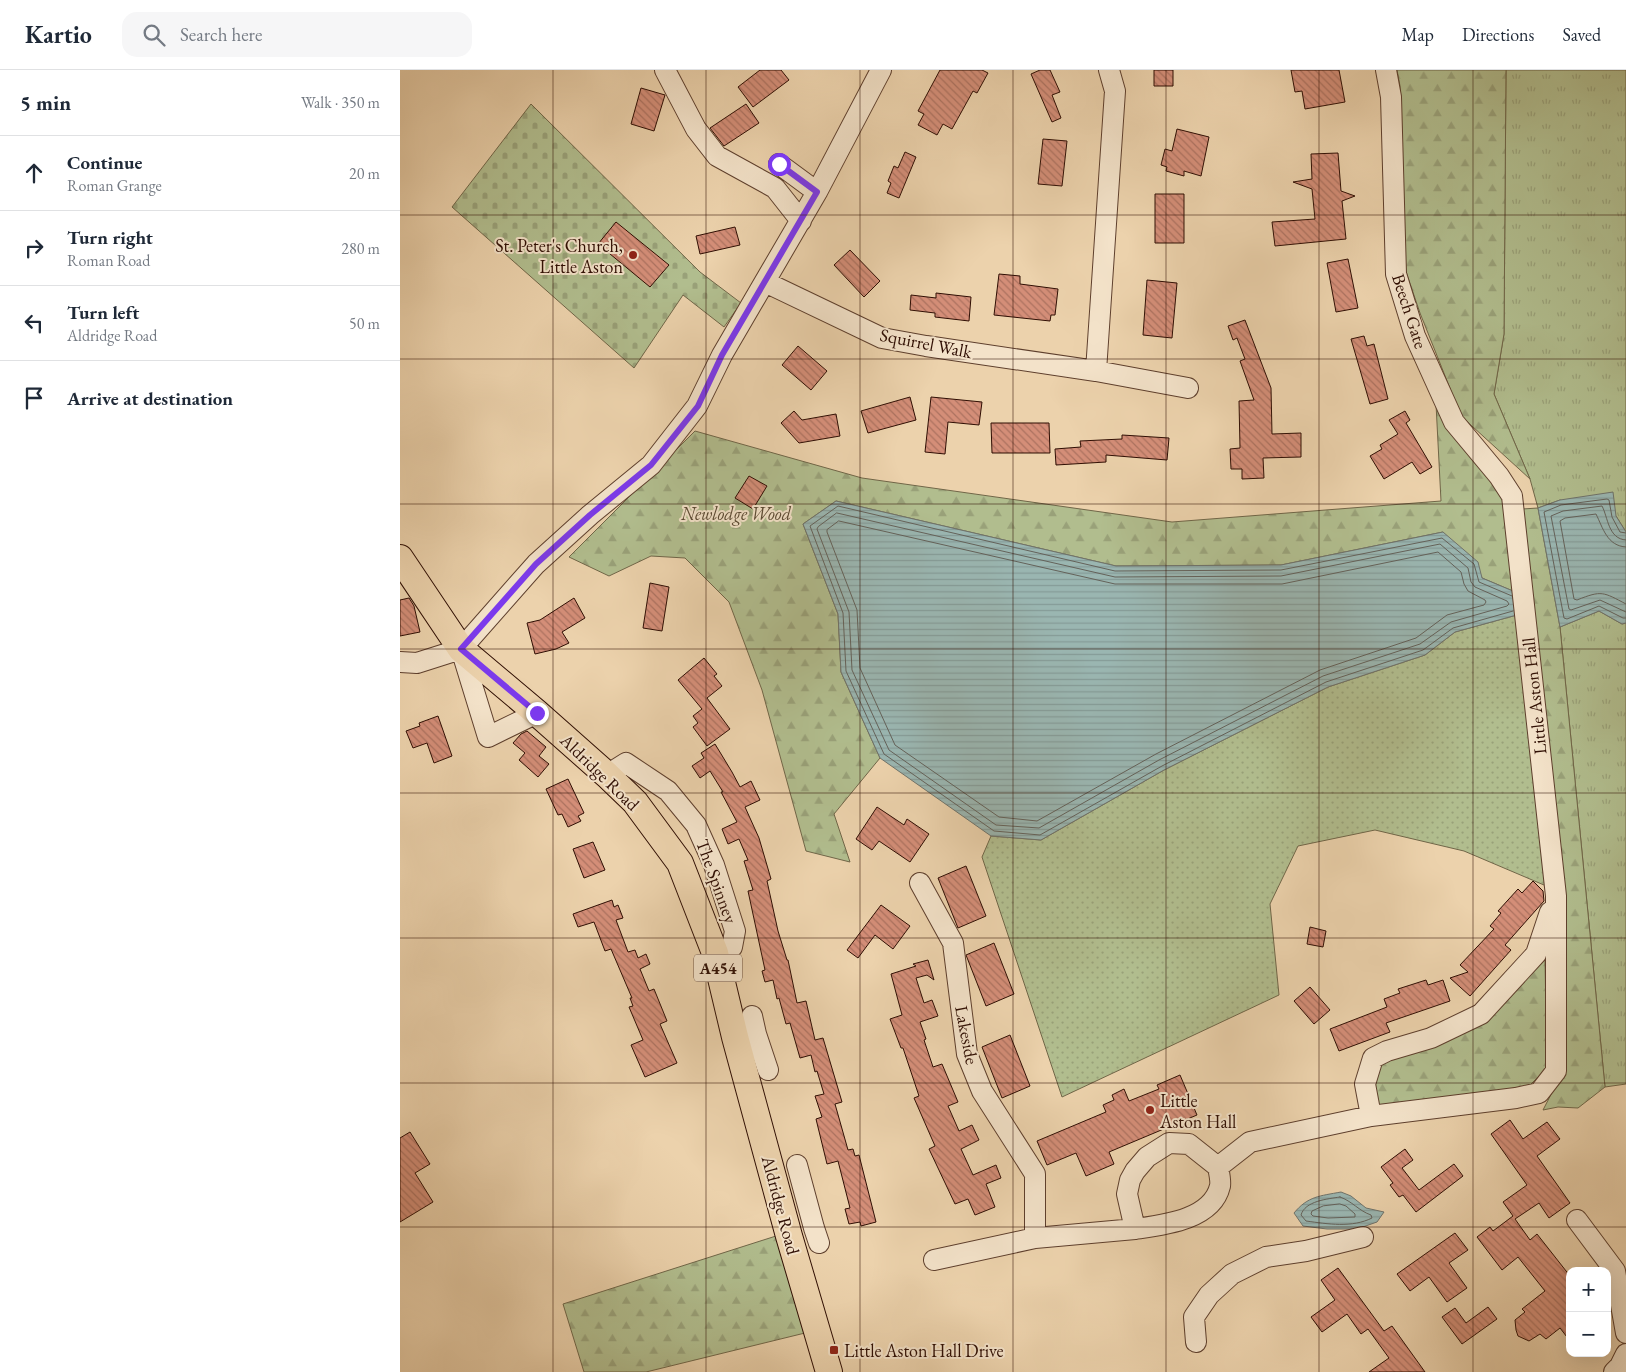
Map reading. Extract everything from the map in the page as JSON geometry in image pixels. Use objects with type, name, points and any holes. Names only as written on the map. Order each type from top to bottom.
[{"type":"main road","name":"A454","points":[[400,558],[461,649]]},
{"type":"main road","name":"Aldridge Road","points":[[461,649],[537,713],[635,802],[680,863],[716,953],[718,970],[748,1029],[807,1236],[829,1372]]},
{"type":"street","points":[[665,70],[696,130],[718,156],[775,188],[801,221]]},
{"type":"street","points":[[400,662],[417,663],[461,649],[536,564],[590,515],[651,465],[698,406],[722,355],[801,221],[881,70]]},
{"type":"street","points":[[1096,371],[1115,91],[1109,70]]},
{"type":"street","name":"Beech Gate","points":[[1386,70],[1392,97],[1396,274],[1415,336],[1454,422],[1499,476],[1512,496]]},
{"type":"street","points":[[779,164],[817,192]]},
{"type":"street","name":"Squirrel Walk","points":[[765,282],[882,338],[1096,371],[1188,388]]},
{"type":"street","name":"Little Aston Hall","points":[[1218,1167],[1250,1142],[1371,1116],[1516,1098],[1539,1093],[1556,1071],[1556,896],[1512,496]]},
{"type":"street","points":[[461,649],[488,737],[537,713]]},
{"type":"street","name":"The Spinney","points":[[607,775],[626,763],[668,791],[696,825],[714,865],[735,931],[732,947],[716,953]]},
{"type":"street","name":"Lakeside","points":[[920,883],[953,943],[967,1054],[978,1082],[1035,1174],[1035,1238]]},
{"type":"street","name":"Little Aston Hall","points":[[1371,1116],[1365,1084],[1373,1058],[1387,1051],[1431,1038],[1481,1014],[1536,954],[1556,896]]},
{"type":"street","name":"Aldridge Road","points":[[748,1029],[768,1070]]},
{"type":"street","points":[[934,1260],[1035,1238],[1134,1229],[1175,1222],[1200,1212],[1211,1204],[1220,1185],[1218,1167],[1189,1144],[1169,1143],[1147,1157],[1130,1180],[1127,1194],[1134,1229]]},
{"type":"street","points":[[797,1165],[807,1236]]},
{"type":"street","points":[[1577,1220],[1615,1271],[1626,1332]]},
{"type":"street","points":[[1196,1342],[1194,1317],[1209,1295],[1232,1274],[1266,1257],[1306,1251],[1363,1237]]},
{"type":"street","points":[[1614,1372],[1620,1366],[1626,1354]]},
{"type":"green space","points":[[1397,70],[1506,70],[1504,334],[1494,394],[1530,479],[1461,416],[1420,313],[1404,266],[1400,86]]},
{"type":"green space","points":[[1506,70],[1626,70],[1626,532],[1616,516],[1560,500],[1538,508],[1530,479],[1494,394],[1504,334]]},
{"type":"green space","points":[[531,104],[700,272],[741,303],[724,327],[683,295],[634,368],[452,207]]},
{"type":"green space","name":"Newlodge Wood","points":[[1436,404],[1506,497],[1520,594],[1482,578],[1443,532],[1281,565],[1116,566],[836,501],[803,524],[838,614],[841,672],[880,758],[834,814],[850,862],[806,851],[762,690],[729,602],[685,558],[651,556],[609,576],[569,557],[695,431],[862,478],[1172,522],[1441,501]]},
{"type":"green space","points":[[1538,508],[1560,627],[1605,1087],[1578,1108],[1558,1107],[1543,1110],[1561,1075],[1522,509]]},
{"type":"green space","points":[[1599,611],[1622,624],[1626,623],[1626,1084],[1605,1087],[1560,627]]},
{"type":"green space","points":[[1524,613],[1551,888],[1464,851],[1375,830],[1298,846],[1270,904],[1279,995],[1062,1097],[982,857],[991,836],[1041,840],[1164,770],[1328,687],[1425,655],[1455,632]]},
{"type":"green space","points":[[1540,960],[1545,960],[1547,1068],[1529,1086],[1375,1108],[1373,1077],[1381,1059],[1442,1041],[1491,1018]]},
{"type":"green space","points":[[776,1236],[805,1333],[646,1372],[584,1372],[563,1304]]},
{"type":"water","points":[[1613,492],[1616,516],[1626,532],[1626,623],[1622,624],[1599,611],[1560,627],[1538,508],[1560,500]]},
{"type":"water","points":[[836,501],[1116,566],[1281,565],[1443,532],[1478,562],[1482,578],[1520,594],[1524,613],[1455,632],[1425,655],[1328,687],[1164,770],[1041,840],[991,836],[880,758],[841,672],[838,614],[803,524]]},
{"type":"water","points":[[1341,1192],[1351,1196],[1366,1208],[1384,1212],[1377,1222],[1357,1229],[1327,1229],[1303,1226],[1294,1213],[1309,1200]]},
{"type":"building","points":[[760,70],[781,70],[789,80],[753,107],[738,87]]},
{"type":"building","points":[[940,70],[982,70],[988,73],[977,93],[973,91],[952,129],[943,124],[937,135],[918,125],[924,114],[918,111]]},
{"type":"building","points":[[1040,70],[1050,70],[1060,92],[1052,95],[1061,118],[1052,122],[1031,74]]},
{"type":"building","points":[[1154,70],[1173,70],[1173,86],[1154,86]]},
{"type":"building","points":[[1291,70],[1339,70],[1345,102],[1305,109],[1302,91],[1295,92]]},
{"type":"building","points":[[641,88],[665,95],[654,131],[631,124]]},
{"type":"building","points":[[746,104],[759,123],[724,146],[710,128]]},
{"type":"building","points":[[1177,129],[1209,137],[1201,176],[1184,171],[1184,176],[1166,171],[1167,167],[1161,165],[1165,149],[1172,151]]},
{"type":"building","points":[[1043,139],[1067,141],[1062,186],[1038,184]]},
{"type":"building","points":[[905,152],[916,157],[899,198],[887,193],[891,183],[888,181],[894,166],[898,168]]},
{"type":"building","points":[[1338,153],[1341,191],[1355,196],[1342,201],[1346,239],[1275,246],[1272,222],[1315,219],[1312,189],[1293,182],[1312,179],[1311,154]]},
{"type":"building","points":[[1155,194],[1184,194],[1184,243],[1155,243]]},
{"type":"building","name":"St. Peter's Church, Little Aston","points":[[616,222],[669,265],[650,287],[598,244]]},
{"type":"building","points":[[735,227],[740,245],[700,254],[696,236]]},
{"type":"building","points":[[850,250],[880,281],[864,297],[834,265]]},
{"type":"building","points":[[1348,259],[1358,308],[1336,312],[1327,263]]},
{"type":"building","points":[[999,274],[1020,276],[1020,284],[1058,289],[1055,315],[1051,315],[1050,321],[994,315]]},
{"type":"building","points":[[1147,280],[1177,283],[1172,338],[1143,335]]},
{"type":"building","points":[[936,293],[971,297],[969,321],[935,317],[935,313],[910,310],[911,295],[936,298]]},
{"type":"building","points":[[1245,320],[1271,388],[1272,434],[1301,433],[1301,457],[1263,458],[1264,478],[1242,479],[1242,469],[1231,469],[1230,449],[1240,448],[1239,401],[1254,400],[1240,361],[1245,359],[1237,338],[1233,340],[1228,326]]},
{"type":"building","points":[[1364,336],[1367,346],[1374,344],[1388,399],[1370,404],[1351,339]]},
{"type":"building","points":[[798,346],[827,371],[811,390],[782,365]]},
{"type":"building","points":[[910,397],[916,420],[868,433],[861,411]]},
{"type":"building","points":[[931,397],[982,402],[979,425],[948,422],[945,454],[925,452]]},
{"type":"building","points":[[794,411],[802,420],[836,414],[840,436],[799,443],[781,423]]},
{"type":"building","points":[[1405,411],[1410,420],[1406,423],[1432,467],[1420,474],[1412,462],[1384,479],[1370,456],[1382,449],[1380,445],[1398,434],[1389,420]]},
{"type":"building","points":[[991,423],[1049,423],[1050,453],[992,453]]},
{"type":"building","points":[[1122,435],[1169,438],[1167,460],[1106,455],[1106,462],[1056,465],[1055,449],[1081,447],[1080,441],[1122,439]]},
{"type":"building","points":[[749,476],[767,486],[753,509],[735,498]]},
{"type":"building","points":[[650,583],[669,587],[662,631],[643,628]]},
{"type":"building","points":[[409,598],[414,606],[420,632],[400,636],[400,600]]},
{"type":"building","points":[[574,598],[585,618],[562,632],[569,643],[556,649],[535,654],[527,623],[540,620]]},
{"type":"building","points":[[704,658],[717,674],[714,676],[722,686],[707,698],[730,729],[707,746],[693,727],[698,723],[693,716],[702,709],[678,680]]},
{"type":"building","points":[[438,716],[452,756],[434,763],[427,743],[413,748],[406,731],[420,726],[419,723]]},
{"type":"building","points":[[527,731],[546,747],[539,756],[549,764],[538,777],[519,760],[525,753],[513,743],[521,734]]},
{"type":"building","points":[[715,744],[740,787],[751,781],[760,800],[745,807],[759,838],[771,879],[767,881],[778,931],[788,960],[797,1003],[806,1001],[815,1040],[823,1038],[842,1102],[835,1104],[848,1150],[853,1149],[855,1156],[859,1155],[876,1222],[861,1226],[860,1222],[849,1224],[845,1209],[850,1208],[838,1161],[827,1164],[816,1119],[822,1117],[815,1096],[824,1094],[817,1071],[815,1072],[811,1055],[800,1058],[790,1023],[786,1024],[779,998],[777,999],[773,980],[765,982],[762,971],[765,970],[748,891],[753,890],[744,861],[748,860],[739,839],[728,844],[722,829],[737,822],[721,792],[723,792],[710,771],[700,778],[692,766],[704,758],[701,753]]},
{"type":"building","points":[[568,779],[584,813],[578,816],[581,821],[568,827],[562,814],[558,815],[546,789]]},
{"type":"building","points":[[877,807],[904,825],[907,819],[929,834],[910,862],[879,841],[872,850],[856,839]]},
{"type":"building","points":[[593,842],[605,870],[584,878],[573,849]]},
{"type":"building","points":[[966,866],[986,916],[958,928],[938,878]]},
{"type":"building","points":[[1533,881],[1543,891],[1544,901],[1505,945],[1511,950],[1470,996],[1450,978],[1468,972],[1460,965],[1494,929],[1490,926],[1501,913],[1498,911],[1518,889],[1522,893]]},
{"type":"building","points":[[612,900],[614,907],[618,905],[623,918],[616,920],[628,952],[635,950],[638,958],[646,954],[650,964],[640,969],[649,991],[654,989],[667,1021],[660,1024],[677,1063],[645,1077],[631,1045],[643,1040],[629,1007],[633,1006],[630,998],[632,998],[611,949],[605,951],[594,922],[578,927],[573,914]]},
{"type":"building","points":[[881,905],[910,926],[893,949],[875,935],[858,958],[847,950]]},
{"type":"building","points":[[1310,927],[1326,931],[1323,947],[1307,944]]},
{"type":"building","points":[[994,943],[1014,994],[986,1006],[966,955]]},
{"type":"building","points":[[928,960],[934,980],[927,975],[916,978],[924,1003],[932,1000],[938,1016],[920,1022],[933,1067],[942,1064],[958,1102],[948,1106],[959,1131],[972,1125],[979,1140],[961,1149],[973,1175],[996,1165],[1001,1178],[986,1184],[995,1207],[975,1215],[968,1199],[955,1204],[929,1149],[935,1146],[914,1098],[919,1096],[903,1048],[901,1048],[890,1019],[902,1015],[891,974],[916,966],[913,964]]},
{"type":"building","points":[[1426,980],[1428,985],[1443,980],[1450,1001],[1386,1023],[1390,1032],[1339,1051],[1330,1029],[1387,1007],[1384,999],[1400,993],[1398,989]]},
{"type":"building","points":[[1310,987],[1330,1010],[1314,1024],[1294,1001]]},
{"type":"building","points":[[1010,1035],[1030,1086],[1002,1098],[982,1047]]},
{"type":"building","points":[[1180,1075],[1197,1115],[1109,1152],[1114,1164],[1086,1176],[1076,1153],[1047,1165],[1037,1141],[1106,1112],[1103,1105],[1114,1100],[1112,1095],[1124,1089],[1129,1101],[1159,1089],[1157,1085]]},
{"type":"building","points":[[1510,1120],[1523,1139],[1547,1122],[1560,1139],[1537,1156],[1570,1203],[1549,1218],[1539,1203],[1515,1219],[1530,1240],[1537,1234],[1566,1271],[1566,1336],[1560,1328],[1546,1339],[1540,1334],[1529,1341],[1518,1336],[1515,1320],[1525,1312],[1522,1309],[1545,1291],[1518,1257],[1502,1270],[1477,1237],[1490,1227],[1493,1231],[1513,1216],[1503,1202],[1527,1185],[1491,1134]]},
{"type":"building","points":[[410,1132],[430,1164],[415,1173],[433,1202],[400,1222],[400,1138]]},
{"type":"building","points":[[1405,1149],[1413,1160],[1402,1168],[1419,1190],[1454,1164],[1463,1176],[1416,1212],[1403,1195],[1399,1197],[1390,1185],[1393,1183],[1381,1167]]},
{"type":"building","points":[[1455,1233],[1468,1250],[1449,1263],[1467,1288],[1447,1302],[1429,1277],[1410,1291],[1397,1274]]},
{"type":"building","points":[[1338,1268],[1384,1331],[1392,1326],[1425,1372],[1369,1372],[1389,1358],[1368,1329],[1361,1334],[1347,1314],[1322,1332],[1311,1317],[1335,1300],[1321,1280]]},
{"type":"building","points":[[1488,1307],[1497,1319],[1462,1344],[1442,1317],[1455,1308],[1466,1323]]},
{"type":"place","name":"St. Peter's Church, Little Aston","points":[[633,255]]},
{"type":"place","name":"Little Aston Hall","points":[[1150,1110]]},
{"type":"place","name":"Little Aston Hall Drive","points":[[834,1350]]},
{"type":"route","points":[[537,713],[461,649],[536,564],[590,515],[651,465],[698,406],[722,355],[817,192],[779,164]]}]
